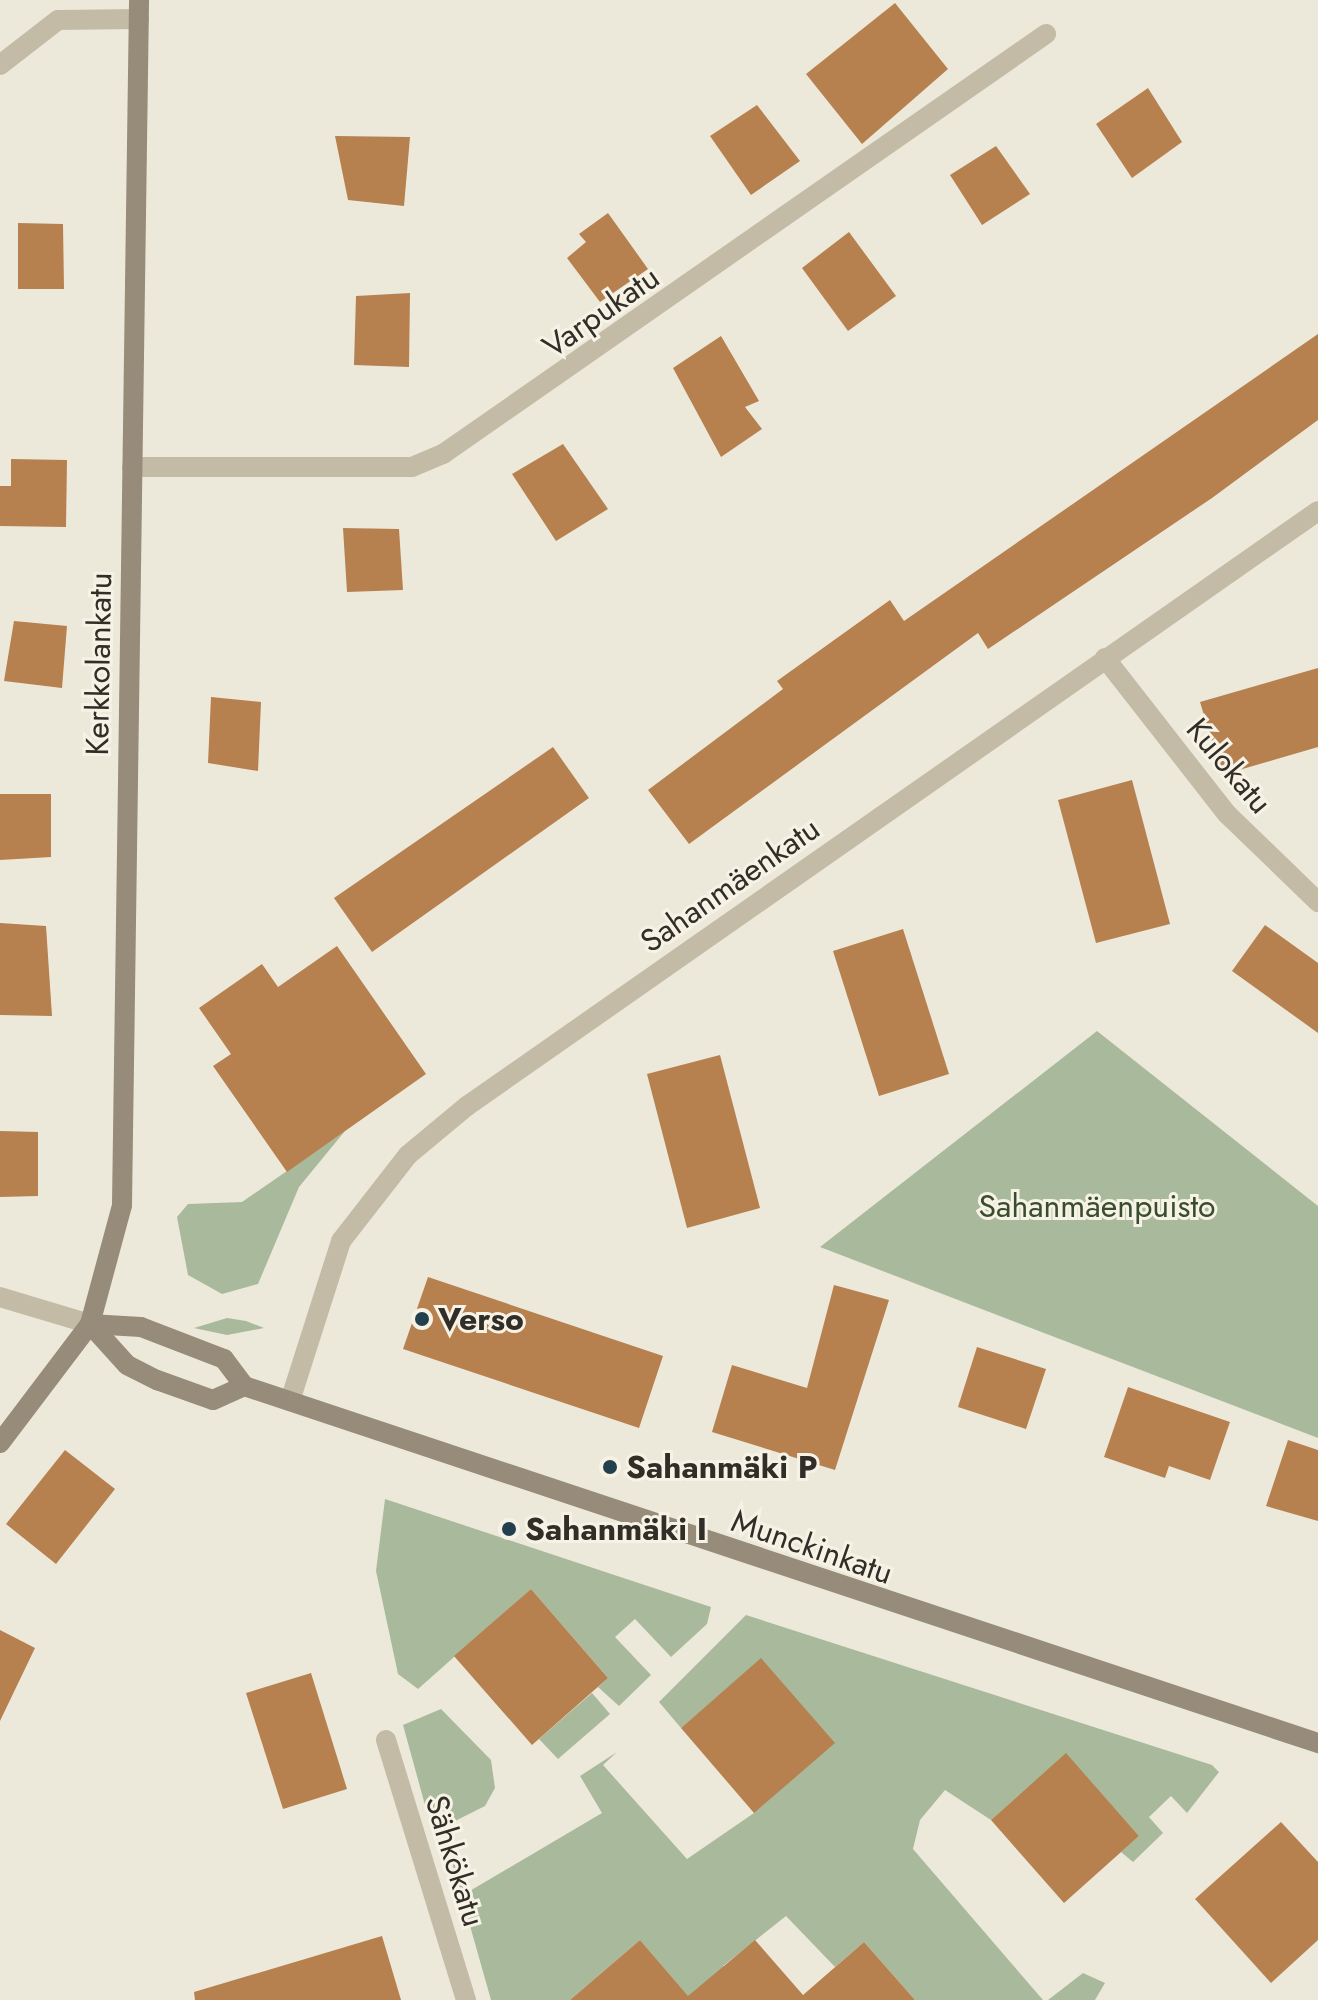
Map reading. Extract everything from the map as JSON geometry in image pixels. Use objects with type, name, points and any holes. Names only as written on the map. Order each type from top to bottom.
[{"type":"main road","name":"Kerkkolankatu","points":[[90,1324],[122,1205],[139,10]]},
{"type":"main road","points":[[90,1324],[141,1327],[224,1359],[244,1386],[213,1400],[157,1380],[127,1365],[90,1324]]},
{"type":"main road","points":[[0,1443],[90,1324]]},
{"type":"main road","name":"Munckinkatu","points":[[244,1386],[1318,1743]]},
{"type":"street","points":[[0,65],[58,20],[139,10]]},
{"type":"street","name":"Varpukatu","points":[[132,467],[412,467],[443,454],[1046,34]]},
{"type":"street","name":"Sahanmäenkatu","points":[[290,1401],[341,1241],[408,1155],[467,1106],[1318,511]]},
{"type":"street","name":"Kulokatu","points":[[1105,658],[1227,814],[1318,902]]},
{"type":"street","points":[[0,1297],[90,1324]]},
{"type":"street","name":"Sähkökatu","points":[[386,1740],[466,2000]]},
{"type":"green space","name":"Sahanmäenpuisto","points":[[1097,1031],[1318,1206],[1318,1438],[820,1247]]},
{"type":"green space","points":[[345,1131],[299,1187],[258,1284],[222,1294],[188,1275],[177,1217],[188,1204],[242,1202]]},
{"type":"green space","points":[[227,1318],[264,1328],[227,1335],[194,1328]]},
{"type":"green space","points":[[385,1499],[711,1607],[707,1624],[671,1657],[635,1619],[615,1637],[651,1675],[619,1706],[598,1687],[608,1678],[531,1589],[418,1689],[398,1674],[376,1571]]},
{"type":"green space","points":[[746,1615],[1212,1765],[1219,1772],[1187,1813],[1171,1796],[1149,1817],[1163,1833],[1133,1862],[1121,1852],[1139,1836],[1066,1754],[991,1820],[945,1790],[920,1820],[913,1849],[1043,2000],[915,2000],[864,1942],[835,1967],[786,1916],[723,1966],[741,1987],[691,2000],[640,1940],[570,2000],[491,2000],[450,1855],[468,1892],[602,1813],[580,1776],[617,1752],[603,1765],[687,1859],[754,1813],[761,1659],[681,1728],[659,1702]]},
{"type":"green space","points":[[592,1693],[610,1714],[558,1759],[539,1739]]},
{"type":"green space","points":[[441,1709],[491,1760],[495,1788],[485,1806],[453,1822],[425,1805],[403,1725]]},
{"type":"green space","points":[[1083,1973],[1105,1983],[1095,2000],[1048,2000]]},
{"type":"building","points":[[895,3],[948,69],[862,144],[806,74]]},
{"type":"building","points":[[1148,88],[1182,142],[1132,178],[1096,124]]},
{"type":"building","points":[[757,105],[800,161],[751,195],[710,136]]},
{"type":"building","points":[[335,136],[410,137],[404,206],[348,200]]},
{"type":"building","points":[[996,146],[1030,194],[982,225],[950,175]]},
{"type":"building","points":[[608,213],[648,269],[600,302],[567,258],[586,242],[579,234]]},
{"type":"building","points":[[18,223],[63,224],[64,289],[18,289]]},
{"type":"building","points":[[849,232],[896,296],[848,331],[802,268]]},
{"type":"building","points":[[410,293],[409,367],[354,365],[356,296]]},
{"type":"building","points":[[1318,334],[1318,420],[1212,498],[988,649],[978,633],[689,844],[648,790],[783,689],[777,681],[890,600],[904,621]]},
{"type":"building","points":[[721,336],[759,401],[745,407],[762,429],[721,457],[673,368]]},
{"type":"building","points":[[563,444],[608,509],[556,541],[512,474]]},
{"type":"building","points":[[11,459],[67,460],[66,527],[0,526],[0,486],[11,486]]},
{"type":"building","points":[[343,528],[399,529],[403,590],[347,592]]},
{"type":"building","points":[[14,621],[67,626],[62,688],[4,681]]},
{"type":"building","points":[[1318,668],[1318,747],[1222,775],[1200,702]]},
{"type":"building","points":[[211,697],[261,702],[258,771],[208,763]]},
{"type":"building","points":[[553,747],[589,798],[372,952],[334,898]]},
{"type":"building","points":[[1132,780],[1170,924],[1096,943],[1058,800]]},
{"type":"building","points":[[0,794],[51,794],[51,857],[0,860]]},
{"type":"building","points":[[0,923],[46,926],[52,1016],[0,1015]]},
{"type":"building","points":[[1265,925],[1318,963],[1318,1033],[1232,971]]},
{"type":"building","points":[[903,929],[949,1074],[879,1096],[833,951]]},
{"type":"building","points":[[337,946],[426,1074],[287,1172],[213,1066],[231,1054],[199,1008],[262,964],[278,987]]},
{"type":"building","points":[[720,1055],[760,1208],[687,1228],[647,1074]]},
{"type":"building","points":[[0,1131],[38,1132],[38,1196],[0,1197]]},
{"type":"building","points":[[428,1277],[663,1356],[639,1428],[403,1349]]},
{"type":"building","points":[[834,1285],[889,1300],[835,1470],[712,1432],[732,1365],[807,1388]]},
{"type":"building","points":[[977,1347],[1046,1369],[1026,1429],[958,1407]]},
{"type":"building","points":[[1128,1387],[1230,1422],[1210,1480],[1169,1466],[1165,1478],[1104,1457]]},
{"type":"building","points":[[1288,1440],[1318,1450],[1318,1521],[1266,1506]]},
{"type":"building","points":[[65,1450],[115,1489],[56,1564],[6,1524]]},
{"type":"building","points":[[531,1589],[608,1678],[532,1745],[454,1656]]},
{"type":"building","points":[[0,1630],[35,1648],[0,1721]]},
{"type":"building","points":[[761,1658],[835,1743],[754,1813],[681,1728]]},
{"type":"building","points":[[311,1673],[347,1789],[283,1809],[246,1693]]},
{"type":"building","points":[[1066,1753],[1139,1836],[1064,1903],[991,1820]]},
{"type":"building","points":[[1281,1822],[1318,1862],[1318,1940],[1271,1983],[1195,1899]]},
{"type":"building","points":[[382,1936],[401,2000],[195,2000],[194,1992]]},
{"type":"building","points":[[640,1940],[688,1996],[755,1940],[803,1995],[864,1942],[915,2000],[570,2000]]},
{"type":"place","name":"Verso","points":[[422,1319]]},
{"type":"place","name":"Sahanmäki P","points":[[610,1467]]},
{"type":"place","name":"Sahanmäki I","points":[[509,1529]]}]
